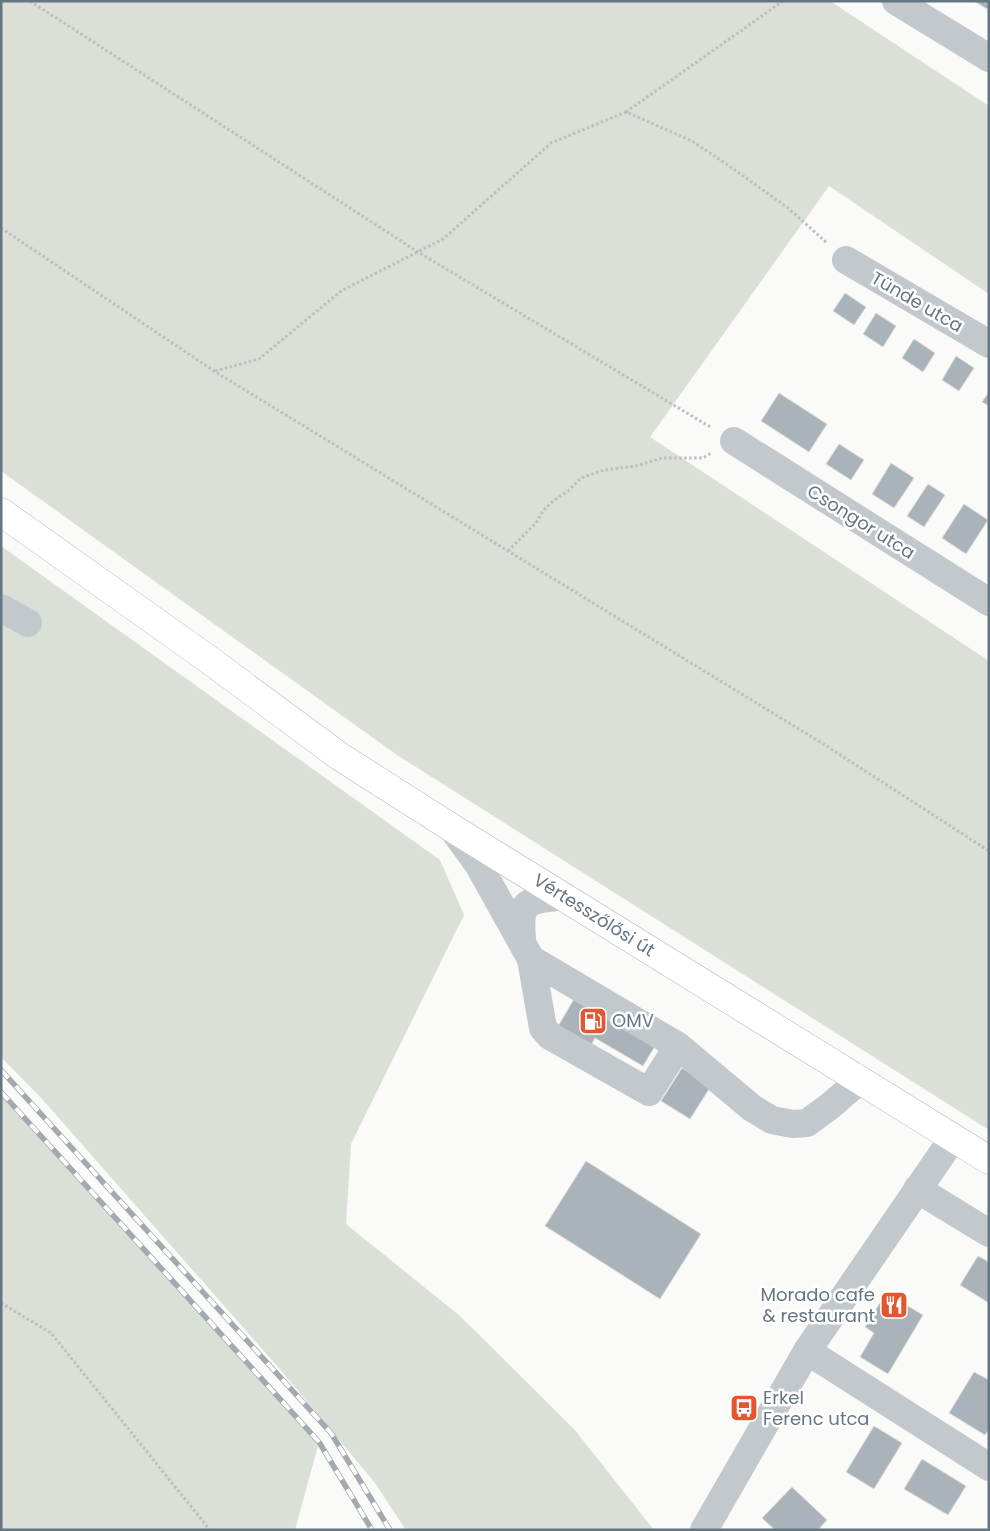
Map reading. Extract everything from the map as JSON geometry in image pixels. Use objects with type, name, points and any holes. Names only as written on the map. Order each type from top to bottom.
[{"type":"main road","name":"Vértesszőlősi út","points":[[1,512],[208,659],[339,756],[859,1081],[989,1160]]},
{"type":"street","points":[[896,1],[989,58]]},
{"type":"street","name":"Tünde utca","points":[[846,260],[989,344]]},
{"type":"street","name":"Csongor utca","points":[[734,441],[989,602]]},
{"type":"street","points":[[1,608],[28,623]]},
{"type":"street","points":[[452,828],[478,864],[526,949],[678,1046],[752,1108],[772,1120],[793,1124],[807,1123],[859,1081]]},
{"type":"street","points":[[564,896],[536,900],[525,906],[520,919],[543,1028],[550,1036],[649,1092],[678,1046]]},
{"type":"street","points":[[704,1530],[807,1351],[953,1138]]},
{"type":"street","points":[[917,1189],[989,1233]]},
{"type":"street","points":[[807,1351],[989,1467]]},
{"type":"path","points":[[30,1],[418,252],[734,441]]},
{"type":"path","points":[[214,371],[259,359],[341,291],[443,239],[550,143],[626,112],[783,1]]},
{"type":"path","points":[[626,112],[692,141],[725,163],[788,208],[846,260]]},
{"type":"path","points":[[1,228],[214,371],[825,745],[989,851]]},
{"type":"path","points":[[508,551],[536,523],[543,511],[553,501],[568,491],[581,478],[604,470],[636,466],[662,458],[703,458],[734,441]]},
{"type":"path","points":[[1,1303],[50,1333],[210,1530]]},
{"type":"shaded area","points":[[1,1],[830,1],[989,106],[989,294],[829,186],[650,437],[989,661],[989,1130],[397,755],[1,471]]},
{"type":"shaded area","points":[[1,546],[440,860],[464,915],[351,1144],[346,1224],[460,1316],[574,1429],[654,1530],[406,1530],[375,1483],[278,1367],[42,1099],[1,1057]]},
{"type":"shaded area","points":[[1,1092],[319,1442],[295,1530],[1,1530]]},
{"type":"building","points":[[974,1],[989,1],[989,7],[987,9]]},
{"type":"building","points":[[845,293],[866,307],[854,325],[833,311]]},
{"type":"building","points":[[876,313],[896,326],[883,347],[863,334]]},
{"type":"building","points":[[914,339],[935,353],[923,372],[902,358]]},
{"type":"building","points":[[956,356],[974,368],[959,391],[942,380]]},
{"type":"building","points":[[989,392],[989,406],[982,402]]},
{"type":"building","points":[[779,393],[827,424],[809,452],[761,421]]},
{"type":"building","points":[[839,444],[864,460],[851,480],[826,464]]},
{"type":"building","points":[[891,463],[914,478],[894,508],[872,494]]},
{"type":"building","points":[[928,484],[945,495],[924,527],[907,516]]},
{"type":"building","points":[[964,504],[988,520],[966,554],[942,538]]},
{"type":"building","name":"OMV","points":[[584,982],[658,1041],[643,1066],[595,1038],[590,1047],[557,1028]]},
{"type":"building","points":[[682,1068],[711,1086],[690,1119],[661,1101]]},
{"type":"building","points":[[586,1161],[701,1234],[660,1299],[545,1226]]},
{"type":"building","points":[[978,1256],[989,1262],[989,1303],[960,1285]]},
{"type":"building","points":[[886,1293],[923,1315],[888,1374],[860,1357],[874,1333],[865,1327]]},
{"type":"building","points":[[974,1372],[989,1380],[989,1429],[985,1435],[949,1413]]},
{"type":"building","points":[[874,1426],[902,1443],[874,1489],[846,1472]]},
{"type":"building","points":[[922,1459],[966,1486],[948,1515],[904,1489]]},
{"type":"building","points":[[792,1487],[827,1520],[818,1530],[775,1530],[762,1518]]},
{"type":"railway","points":[[1,1070],[331,1433],[390,1530]]},
{"type":"railway","points":[[1,1092],[319,1442],[372,1530]]},
{"type":"place","name":"OMV","points":[[593,1021]]},
{"type":"place","name":"Morado cafe & restaurant","points":[[894,1305]]},
{"type":"place","name":"Erkel Ferenc utca","points":[[744,1408]]}]
